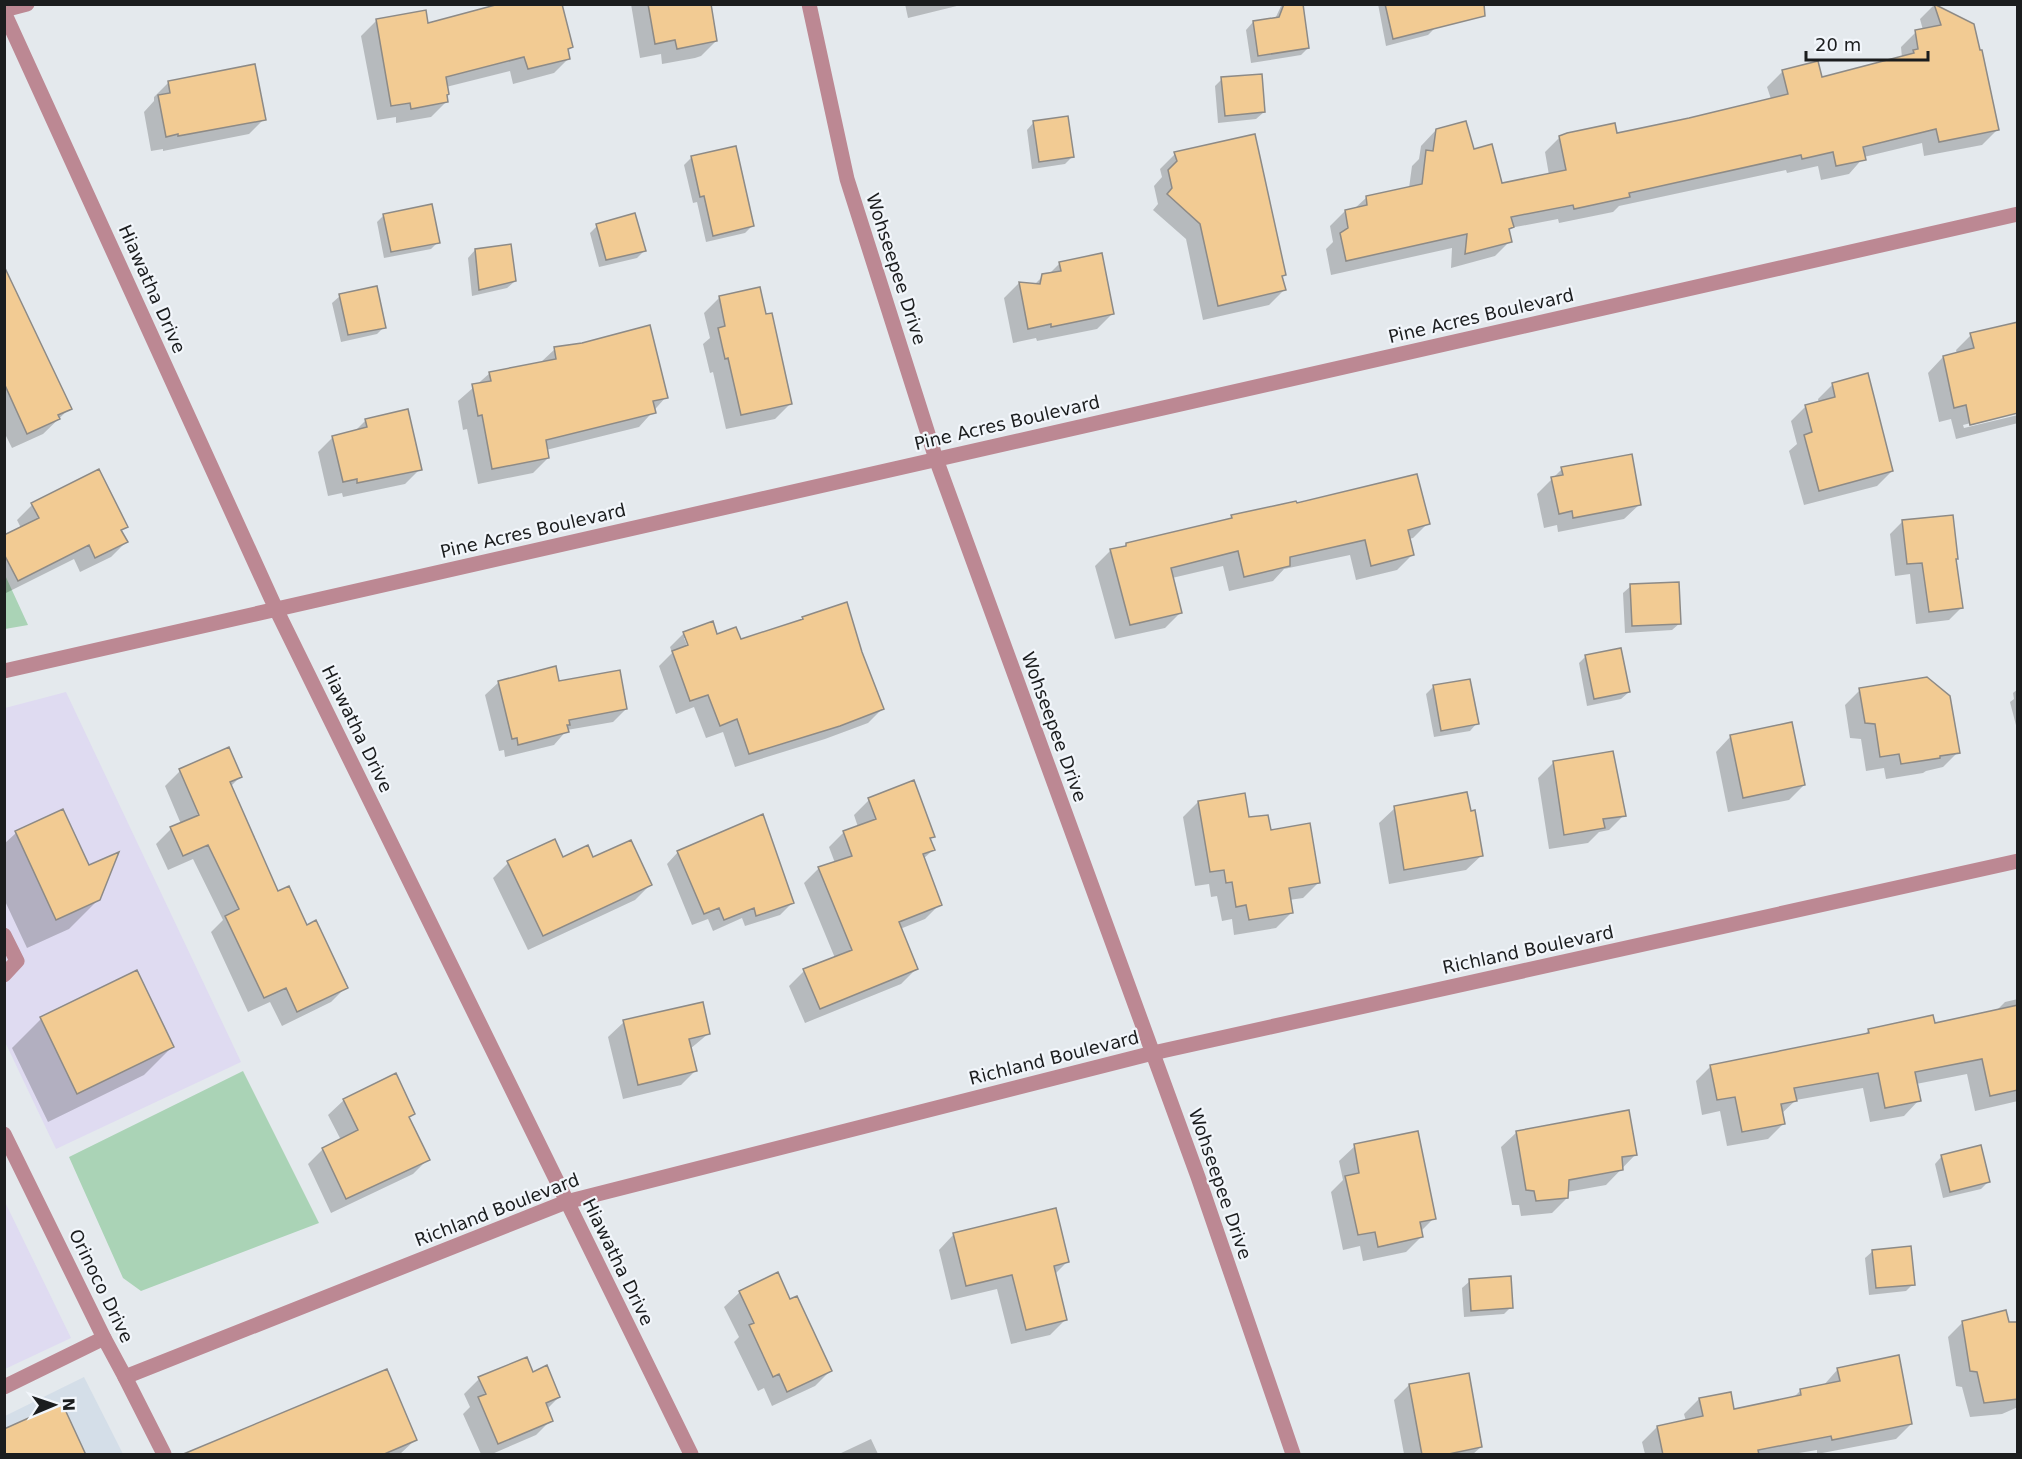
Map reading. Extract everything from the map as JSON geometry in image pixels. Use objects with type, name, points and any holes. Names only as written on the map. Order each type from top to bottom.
[{"type":"street","points":[[4,11],[27,4]]},
{"type":"street","name":"Wohseepee Drive","points":[[809,4],[847,179],[936,459],[1198,1177],[1293,1455]]},
{"type":"street","name":"Hiawatha Drive","points":[[4,11],[276,609],[691,1455]]},
{"type":"street","name":"Pine Acres Boulevard","points":[[4,671],[2018,214]]},
{"type":"street","name":"Richland Boulevard","points":[[125,1377],[566,1202],[1153,1053],[2018,861]]},
{"type":"street","points":[[4,934],[17,961],[4,975]]},
{"type":"street","name":"Orinoco Drive","points":[[4,1134],[164,1455]]},
{"type":"street","points":[[4,1387],[104,1338]]},
{"type":"shaded area","points":[[66,692],[241,1062],[56,1149],[5,1042],[5,708]]},
{"type":"shaded area","points":[[5,1202],[71,1338],[4,1369]]},
{"type":"shaded area","points":[[84,1377],[123,1454],[5,1454],[5,1416]]},
{"type":"green space","points":[[5,575],[28,625],[5,629]]},
{"type":"green space","points":[[243,1071],[319,1223],[141,1291],[123,1278],[69,1157]]},
{"type":"building","points":[[499,4],[562,4],[573,47],[568,49],[570,59],[528,69],[524,57],[446,77],[448,102],[411,109],[410,103],[391,106],[376,19],[426,10],[428,23]]},
{"type":"building","points":[[648,4],[711,4],[717,41],[677,49],[675,40],[655,44]]},
{"type":"building","points":[[1284,4],[1303,4],[1309,48],[1258,56],[1253,21],[1279,17]]},
{"type":"building","points":[[1385,4],[1484,4],[1485,16],[1393,39]]},
{"type":"building","points":[[1934,4],[1974,24],[1980,50],[1982,50],[1999,130],[1939,142],[1936,129],[1863,147],[1866,160],[1836,166],[1833,152],[1802,159],[1801,155],[1629,193],[1630,197],[1574,209],[1573,205],[1511,217],[1514,227],[1509,229],[1512,242],[1465,254],[1467,234],[1346,261],[1340,233],[1348,228],[1345,210],[1367,205],[1366,196],[1422,184],[1426,150],[1433,151],[1436,129],[1466,121],[1474,149],[1492,144],[1502,183],[1566,170],[1559,136],[1567,133],[1615,123],[1617,133],[1788,94],[1782,70],[1818,61],[1822,77],[1914,53],[1913,50],[1918,49],[1915,30],[1941,25]]},
{"type":"building","points":[[255,64],[266,120],[166,137],[158,95],[170,93],[168,81]]},
{"type":"building","points":[[1262,74],[1265,112],[1225,116],[1221,77]]},
{"type":"building","points":[[1068,116],[1074,157],[1039,162],[1033,121]]},
{"type":"building","points":[[1255,134],[1286,275],[1282,276],[1286,290],[1218,306],[1200,224],[1167,194],[1172,188],[1168,170],[1177,161],[1174,152]]},
{"type":"building","points":[[736,146],[754,226],[713,236],[704,196],[700,197],[691,156]]},
{"type":"building","points":[[432,204],[440,243],[391,252],[383,214]]},
{"type":"building","points":[[635,213],[646,251],[606,260],[596,224]]},
{"type":"building","points":[[511,244],[516,281],[479,290],[475,249]]},
{"type":"building","points":[[1102,253],[1114,314],[1051,327],[1051,324],[1028,329],[1019,282],[1040,284],[1042,274],[1061,271],[1059,262]]},
{"type":"building","points":[[4,266],[72,409],[58,415],[60,419],[27,434],[4,383]]},
{"type":"building","points":[[377,286],[386,328],[348,335],[339,294]]},
{"type":"building","points":[[760,287],[766,314],[772,313],[792,404],[741,415],[728,358],[725,359],[718,328],[725,326],[719,296]]},
{"type":"building","points":[[2018,322],[2018,413],[1970,425],[1966,405],[1954,408],[1943,356],[1974,348],[1970,333]]},
{"type":"building","points":[[650,325],[668,398],[653,401],[656,413],[546,440],[549,458],[492,469],[482,415],[478,416],[472,384],[491,381],[489,372],[556,359],[554,347],[582,343]]},
{"type":"building","points":[[1868,373],[1893,471],[1819,491],[1804,435],[1812,432],[1805,405],[1835,397],[1832,383]]},
{"type":"building","points":[[408,409],[422,470],[357,483],[357,479],[343,482],[332,436],[367,427],[365,419]]},
{"type":"building","points":[[1632,454],[1641,505],[1573,518],[1572,511],[1559,514],[1551,477],[1563,475],[1561,467]]},
{"type":"building","points":[[99,469],[128,527],[121,530],[128,542],[95,558],[89,545],[18,581],[4,554],[4,535],[39,518],[31,503]]},
{"type":"building","points":[[1417,474],[1430,524],[1408,530],[1414,555],[1371,566],[1365,540],[1290,557],[1290,566],[1244,577],[1238,551],[1171,568],[1182,613],[1130,625],[1110,549],[1126,546],[1126,543],[1232,518],[1231,515],[1296,501],[1297,503]]},
{"type":"building","points":[[1953,515],[1963,608],[1929,612],[1922,563],[1907,564],[1902,520]]},
{"type":"building","points":[[1679,582],[1681,624],[1632,626],[1630,584]]},
{"type":"building","points":[[847,602],[862,652],[884,709],[840,726],[749,754],[737,719],[720,726],[708,695],[690,701],[672,651],[688,645],[683,632],[713,621],[717,634],[736,627],[741,639]]},
{"type":"building","points":[[1621,648],[1630,692],[1594,699],[1585,655]]},
{"type":"building","points":[[556,666],[559,681],[620,670],[627,709],[569,720],[570,725],[567,725],[569,732],[518,745],[517,738],[512,739],[498,681]]},
{"type":"building","points":[[1927,677],[1950,696],[1960,753],[1901,764],[1899,754],[1880,757],[1875,724],[1865,723],[1859,688]]},
{"type":"building","points":[[1470,679],[1479,724],[1441,731],[1433,685]]},
{"type":"building","points":[[1792,722],[1805,785],[1743,798],[1730,735]]},
{"type":"building","points":[[229,747],[242,777],[230,782],[278,891],[289,886],[307,925],[316,920],[348,988],[297,1012],[286,988],[264,998],[225,916],[239,909],[208,845],[183,856],[170,827],[199,815],[179,769]]},
{"type":"building","points":[[1613,751],[1626,816],[1603,819],[1605,828],[1564,835],[1553,761]]},
{"type":"building","points":[[914,780],[935,837],[930,838],[935,850],[923,854],[942,905],[899,922],[918,969],[820,1009],[803,969],[852,950],[818,867],[852,856],[843,831],[876,819],[868,798]]},
{"type":"building","points":[[1467,792],[1471,811],[1475,810],[1483,856],[1404,870],[1394,806]]},
{"type":"building","points":[[1245,793],[1249,817],[1268,815],[1271,830],[1310,823],[1320,883],[1289,888],[1293,913],[1249,920],[1246,905],[1236,907],[1232,882],[1226,883],[1224,870],[1210,872],[1198,801]]},
{"type":"building","points":[[63,809],[89,865],[119,852],[100,900],[56,920],[15,831]]},
{"type":"building","points":[[763,814],[794,903],[756,916],[754,908],[724,920],[719,908],[704,914],[677,851]]},
{"type":"building","points":[[555,839],[563,857],[588,845],[593,857],[631,840],[652,885],[543,936],[507,861]]},
{"type":"building","points":[[137,970],[174,1047],[77,1094],[40,1017]]},
{"type":"building","points":[[703,1002],[710,1034],[689,1039],[697,1071],[638,1085],[623,1020]]},
{"type":"building","points":[[2018,1005],[2018,1090],[1990,1096],[1982,1059],[1915,1072],[1921,1101],[1885,1108],[1878,1073],[1794,1088],[1797,1101],[1781,1104],[1785,1124],[1742,1132],[1735,1097],[1717,1100],[1710,1065],[1869,1033],[1868,1029],[1933,1015],[1935,1023]]},
{"type":"building","points":[[396,1073],[415,1114],[409,1117],[430,1160],[346,1199],[322,1148],[358,1130],[343,1099]]},
{"type":"building","points":[[1629,1110],[1637,1155],[1622,1157],[1623,1170],[1569,1180],[1568,1198],[1536,1201],[1534,1191],[1526,1190],[1516,1131]]},
{"type":"building","points":[[1418,1131],[1436,1219],[1420,1222],[1423,1237],[1378,1247],[1375,1232],[1358,1235],[1345,1176],[1359,1173],[1354,1144]]},
{"type":"building","points":[[1981,1145],[1990,1182],[1950,1192],[1941,1155]]},
{"type":"building","points":[[1056,1208],[1069,1262],[1054,1266],[1067,1320],[1026,1330],[1012,1275],[966,1286],[953,1233]]},
{"type":"building","points":[[1911,1246],[1915,1285],[1876,1288],[1872,1250]]},
{"type":"building","points":[[778,1272],[790,1299],[797,1296],[832,1371],[787,1392],[779,1374],[773,1377],[749,1325],[754,1323],[739,1291]]},
{"type":"building","points":[[1511,1276],[1513,1308],[1471,1311],[1469,1279]]},
{"type":"building","points":[[2006,1310],[2009,1322],[2018,1322],[2018,1399],[1984,1403],[1977,1372],[1970,1371],[1962,1321]]},
{"type":"building","points":[[1899,1355],[1912,1424],[1832,1440],[1831,1436],[1758,1450],[1759,1455],[1663,1455],[1657,1426],[1703,1416],[1699,1398],[1731,1392],[1734,1409],[1801,1395],[1800,1389],[1840,1381],[1837,1368]]},
{"type":"building","points":[[527,1357],[533,1372],[547,1365],[560,1397],[546,1403],[553,1421],[498,1444],[478,1397],[486,1394],[478,1377]]},
{"type":"building","points":[[387,1369],[417,1440],[382,1455],[181,1455]]},
{"type":"building","points":[[1469,1373],[1482,1447],[1444,1455],[1422,1455],[1409,1384]]},
{"type":"building","points":[[62,1403],[86,1455],[4,1455],[4,1429]]}]
